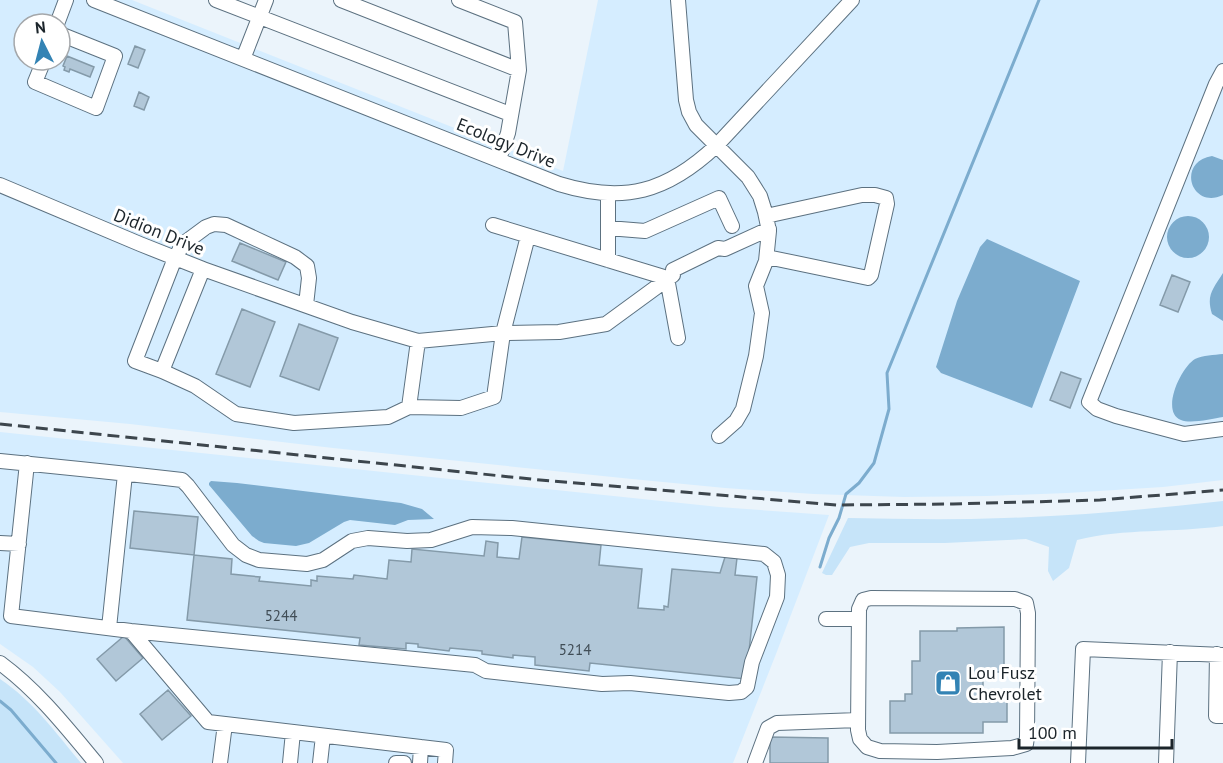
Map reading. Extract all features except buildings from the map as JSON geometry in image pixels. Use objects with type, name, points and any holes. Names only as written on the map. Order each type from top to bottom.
[{"type":"street","name":"Ecology Drive","points":[[94,0],[559,184],[608,194],[628,193],[665,183],[697,163],[716,146],[852,0]]},
{"type":"street","points":[[216,0],[510,114]]},
{"type":"street","points":[[243,59],[266,0]]},
{"type":"street","points":[[341,0],[519,70]]},
{"type":"street","points":[[459,0],[515,22],[519,70],[507,133],[499,159]]},
{"type":"street","points":[[679,1],[679,26],[689,112],[696,125],[748,177],[759,196],[768,223],[767,257],[756,286],[762,313],[753,367],[742,409],[736,421],[719,436]]},
{"type":"street","points":[[39,72],[35,82],[96,108],[115,56],[72,39]]},
{"type":"street","points":[[1223,72],[1216,84],[1089,402],[1097,409],[1116,416],[1184,434],[1223,429]]},
{"type":"street","name":"Didion Drive","points":[[0,185],[203,269],[352,322],[418,341]]},
{"type":"street","points":[[608,194],[608,260]]},
{"type":"street","points":[[493,225],[608,260],[677,277],[722,256],[725,249],[768,223],[821,203],[862,195],[886,198],[887,204],[871,275],[868,278],[767,257]]},
{"type":"street","points":[[608,228],[645,231],[719,198],[732,226]]},
{"type":"street","points":[[306,305],[309,278],[307,266],[295,257],[226,225],[214,224],[183,244],[175,258],[135,361],[195,386],[236,414],[294,423],[388,417],[409,407],[461,408],[494,398],[503,333],[528,236]]},
{"type":"street","points":[[162,371],[203,269]]},
{"type":"street","points":[[409,407],[418,341],[503,333],[559,332],[606,324],[670,276]]},
{"type":"street","points":[[670,276],[678,338]]},
{"type":"street","points":[[0,461],[182,480],[233,544],[246,555],[258,560],[307,564],[323,560],[352,542],[368,538],[431,540],[472,527],[512,528],[764,554],[774,562],[778,575],[777,597],[752,662],[747,687],[741,692],[729,693],[630,682],[602,684],[486,672],[476,665],[131,631],[11,616],[27,464]]},
{"type":"street","points":[[109,628],[125,474]]},
{"type":"street","points":[[0,543],[19,544]]},
{"type":"street","points":[[871,598],[1015,599],[1026,603],[1028,613],[1026,744],[937,758],[880,751],[867,747],[860,739],[858,720],[859,609],[863,600],[871,598]]},
{"type":"street","points":[[826,619],[859,619]]},
{"type":"street","points":[[131,631],[208,722],[446,750],[445,763]]},
{"type":"street","points":[[1078,763],[1083,649],[1220,654],[1216,716],[1223,716]]},
{"type":"street","points":[[1166,763],[1170,652]]},
{"type":"street","points":[[0,663],[19,677],[50,707],[96,763]]},
{"type":"street","points":[[755,763],[768,728],[777,723],[858,720]]},
{"type":"street","points":[[220,763],[225,724]]},
{"type":"street","points":[[290,763],[293,732]]},
{"type":"street","points":[[320,763],[323,736]]},
{"type":"street","points":[[420,763],[422,747]]},
{"type":"street","points":[[396,763],[404,763]]},
{"type":"shaded area","points":[[0,0],[132,0],[563,171],[598,0],[1223,0],[1223,480],[1163,487],[987,496],[904,497],[814,494],[632,479],[0,412]]},
{"type":"shaded area","points":[[1212,156],[1223,160],[1223,195],[1212,198],[1196,191],[1191,175],[1194,167],[1201,160]]},
{"type":"shaded area","points":[[1188,216],[1203,222],[1209,237],[1203,252],[1188,258],[1173,252],[1167,237],[1173,222]]},
{"type":"shaded area","points":[[987,239],[1080,281],[1032,408],[941,373],[936,367],[957,301],[980,247]]},
{"type":"shaded area","points":[[1223,273],[1223,321],[1212,314],[1210,297]]},
{"type":"shaded area","points":[[1223,354],[1223,417],[1195,421],[1181,420],[1172,408],[1175,390],[1184,371],[1195,359]]},
{"type":"shaded area","points":[[0,432],[719,507],[829,515],[733,763],[123,763],[60,692],[33,667],[0,644]]},
{"type":"shaded area","points":[[211,481],[401,503],[422,509],[434,519],[408,520],[395,525],[350,520],[309,543],[296,546],[264,543],[252,536],[209,485]]},
{"type":"shaded area","points":[[1223,501],[1223,526],[1131,532],[1077,540],[1069,568],[1053,581],[1048,571],[1049,547],[1026,539],[945,543],[869,543],[850,547],[832,575],[822,573],[848,518],[1031,517],[1114,512]]},
{"type":"shaded area","points":[[0,679],[34,707],[81,763],[0,763]]},
{"type":"waterway","points":[[820,567],[846,494],[859,483],[874,463],[889,409],[887,373],[1039,0]]},
{"type":"waterway","points":[[0,701],[11,710],[56,763]]},
{"type":"railway","points":[[0,424],[540,480],[837,505],[1100,500],[1223,490]]},
{"type":"place","name":"Lou Fusz Chevrolet","points":[[948,683]]}]
